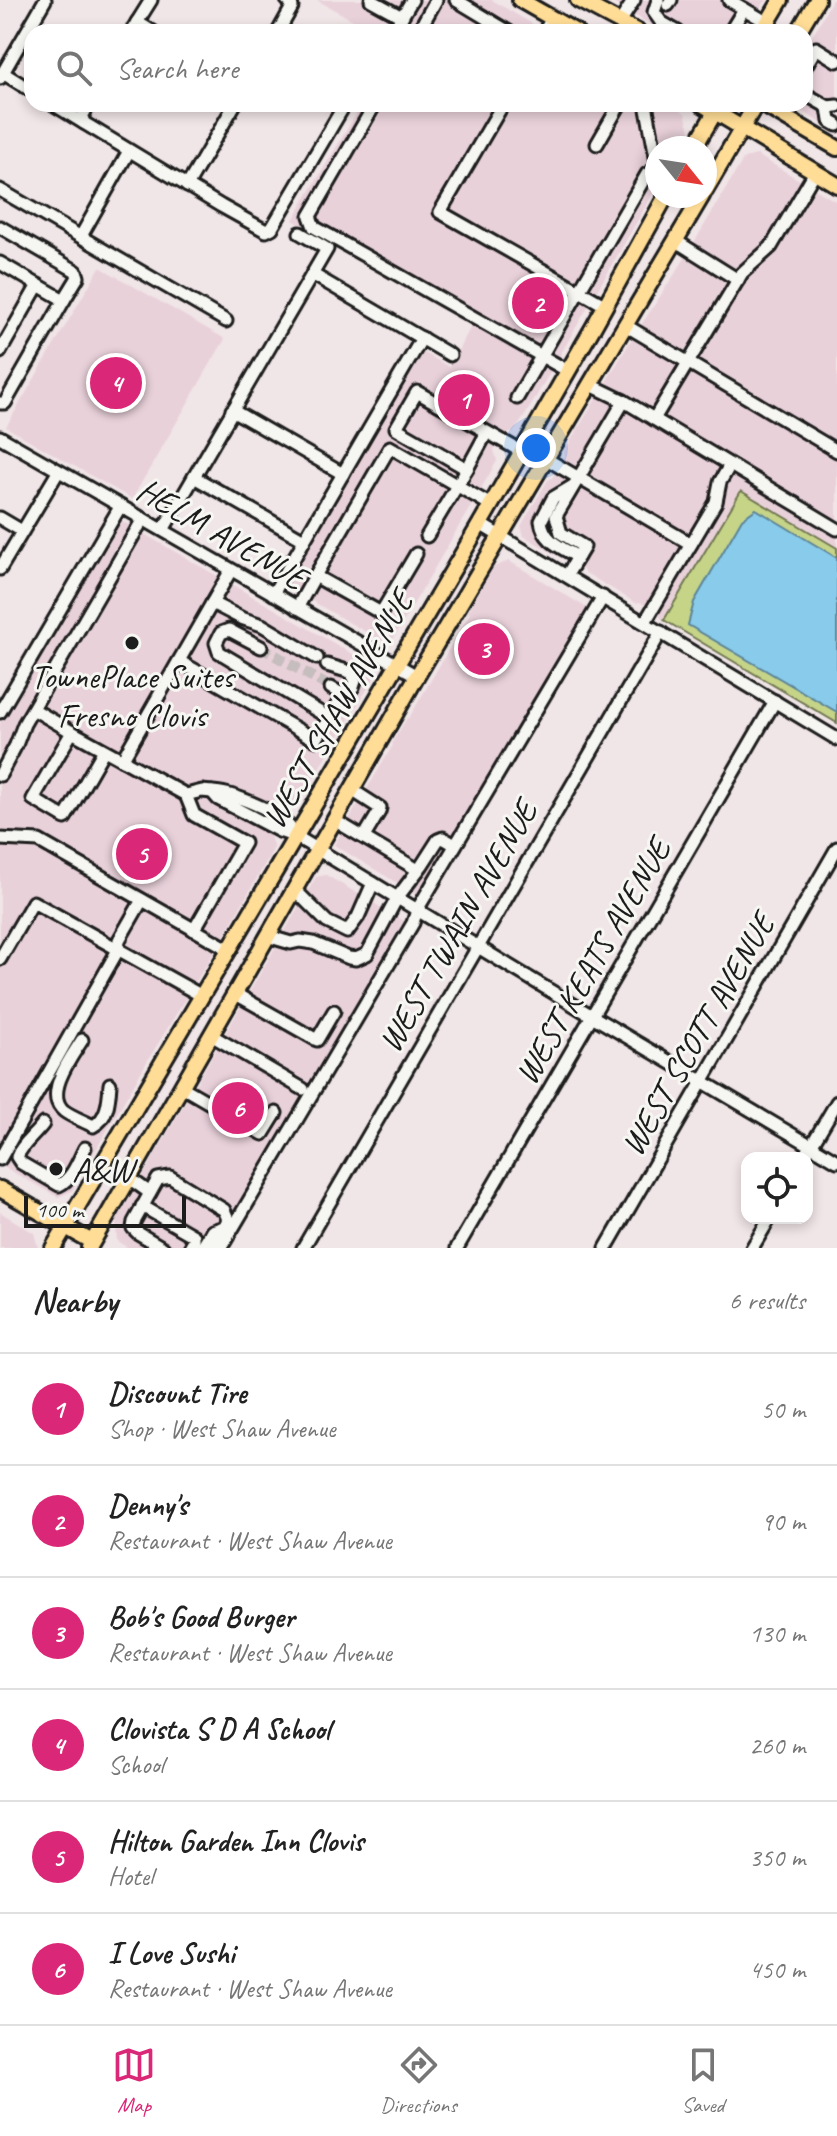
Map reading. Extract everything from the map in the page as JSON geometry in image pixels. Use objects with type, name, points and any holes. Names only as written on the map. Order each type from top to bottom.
[{"type":"main road","points":[[520,0],[562,24]]},
{"type":"main road","points":[[578,0],[598,4],[624,24]]},
{"type":"main road","points":[[767,24],[781,0]]},
{"type":"main road","points":[[803,24],[817,0]]},
{"type":"main road","points":[[701,136],[716,112]]},
{"type":"main road","points":[[723,112],[742,128],[837,185]]},
{"type":"main road","points":[[717,171],[751,112]]},
{"type":"main road","points":[[776,112],[837,148]]},
{"type":"main road","name":"WEST SHAW AVENUE","points":[[53,1248],[522,452],[659,208]]},
{"type":"main road","name":"WEST SHAW AVENUE","points":[[94,1246],[129,1178],[417,676],[695,208]]},
{"type":"main road","points":[[0,1189],[94,1246]]},
{"type":"street","points":[[31,24],[45,0]]},
{"type":"street","points":[[136,24],[151,0]]},
{"type":"street","points":[[282,24],[292,7],[287,0]]},
{"type":"street","points":[[371,0],[402,17]]},
{"type":"street","points":[[396,24],[412,0]]},
{"type":"street","points":[[422,24],[436,0]]},
{"type":"street","points":[[456,0],[496,24]]},
{"type":"street","points":[[620,22],[634,0]]},
{"type":"street","points":[[729,0],[762,24]]},
{"type":"street","points":[[666,2],[654,12],[666,24]]},
{"type":"street","points":[[735,24],[744,9]]},
{"type":"street","points":[[549,24],[552,18]]},
{"type":"street","points":[[24,36],[1,76],[24,87]]},
{"type":"street","points":[[813,53],[816,48],[837,61]]},
{"type":"street","points":[[813,98],[832,107],[830,121],[837,125]]},
{"type":"street","points":[[66,112],[266,231],[272,228],[340,112]]},
{"type":"street","points":[[84,123],[85,112]]},
{"type":"street","points":[[187,186],[230,112]]},
{"type":"street","points":[[370,112],[310,216],[314,227],[568,371]]},
{"type":"street","points":[[498,112],[440,212],[606,306]]},
{"type":"street","points":[[597,144],[615,112]]},
{"type":"street","points":[[647,112],[652,136]]},
{"type":"street","points":[[81,236],[129,151]]},
{"type":"street","points":[[654,419],[742,273],[771,247],[815,172]]},
{"type":"street","points":[[517,398],[645,177]]},
{"type":"street","points":[[0,190],[226,321]]},
{"type":"street","points":[[0,227],[76,271],[78,277],[5,403],[0,403]]},
{"type":"street","points":[[163,530],[327,249],[300,233]]},
{"type":"street","points":[[676,241],[738,280]]},
{"type":"street","points":[[0,263],[64,300]]},
{"type":"street","points":[[312,274],[450,355]]},
{"type":"street","points":[[0,352],[38,285]]},
{"type":"street","points":[[625,325],[837,451]]},
{"type":"street","points":[[273,594],[422,338]]},
{"type":"street","points":[[589,384],[624,401],[837,529]]},
{"type":"street","points":[[467,469],[396,428],[417,392],[522,452]]},
{"type":"street","points":[[567,575],[578,557],[549,540],[541,521],[553,498],[576,482],[624,401]]},
{"type":"street","points":[[232,410],[343,474]]},
{"type":"street","points":[[427,536],[487,432]]},
{"type":"street","name":"HELM AVENUE","points":[[0,437],[417,676]]},
{"type":"street","points":[[297,608],[390,447],[491,505]]},
{"type":"street","points":[[545,458],[576,482],[691,544]]},
{"type":"street","points":[[645,622],[716,502],[720,482],[730,465]]},
{"type":"street","points":[[0,569],[58,472]]},
{"type":"street","points":[[194,477],[304,540]]},
{"type":"street","points":[[1,710],[120,507]]},
{"type":"street","points":[[0,518],[22,531]]},
{"type":"street","points":[[0,775],[24,724],[143,519]]},
{"type":"street","points":[[480,524],[837,739]]},
{"type":"street","points":[[315,576],[381,613],[416,554]]},
{"type":"street","points":[[122,760],[231,570]]},
{"type":"street","points":[[221,1248],[603,597]]},
{"type":"street","points":[[179,661],[316,740],[355,681],[350,672],[322,661],[262,625],[212,603]]},
{"type":"street","points":[[261,647],[229,630],[221,633],[216,643],[219,652],[328,720]]},
{"type":"street","name":"WEST TWAIN AVENUE","points":[[303,1248],[661,632]]},
{"type":"street","points":[[331,688],[340,693],[349,691]]},
{"type":"street","name":"WEST KEATS AVENUE","points":[[457,1248],[775,701]]},
{"type":"street","points":[[33,709],[186,795],[194,815],[244,843],[194,930]]},
{"type":"street","points":[[72,732],[33,799],[54,812],[65,818],[104,750]]},
{"type":"street","points":[[352,790],[380,808],[364,837]]},
{"type":"street","points":[[186,795],[202,791],[222,792],[262,808],[284,821],[297,837],[837,1161]]},
{"type":"street","points":[[334,820],[418,870]]},
{"type":"street","points":[[267,936],[291,943],[313,943],[349,958],[356,959],[367,954],[397,898],[438,840],[443,838],[455,845]]},
{"type":"street","points":[[0,839],[39,841],[230,950]]},
{"type":"street","name":"WEST SCOTT AVENUE","points":[[606,1248],[837,848]]},
{"type":"street","points":[[294,889],[327,922],[344,932],[349,930],[373,883]]},
{"type":"street","points":[[0,1159],[118,950],[119,940],[142,900]]},
{"type":"street","points":[[0,959],[33,902],[202,996]]},
{"type":"street","points":[[234,993],[317,1040],[334,1011]]},
{"type":"street","points":[[211,1035],[303,1089]]},
{"type":"street","points":[[82,1040],[59,1079],[56,1088],[60,1106],[93,1126],[104,1116],[110,1084]]},
{"type":"street","points":[[182,1087],[263,1134],[276,1113]]},
{"type":"street","points":[[807,1152],[837,1102]]},
{"type":"street","points":[[43,1124],[19,1150],[17,1157],[21,1163],[59,1185],[70,1176],[85,1148]]},
{"type":"street","points":[[163,1248],[133,1228],[158,1179],[170,1177],[224,1210],[228,1219],[224,1227],[213,1244],[205,1248]]},
{"type":"street","points":[[129,1178],[150,1193]]},
{"type":"street","points":[[142,1206],[194,1236],[190,1248]]},
{"type":"street","points":[[752,1248],[766,1224]]},
{"type":"shaded area","points":[[317,0],[492,0],[532,24],[360,24]]},
{"type":"shaded area","points":[[608,0],[767,0],[747,24],[650,24]]},
{"type":"shaded area","points":[[832,0],[837,0],[837,132],[803,112],[813,112],[813,35]]},
{"type":"shaded area","points":[[357,112],[685,113],[690,131],[687,136],[645,136],[645,208],[526,414],[514,432],[503,435],[494,450],[497,461],[392,641],[385,643],[284,585],[423,352],[449,367],[472,325],[293,220]]},
{"type":"shaded area","points":[[757,155],[837,202],[837,548],[741,491],[664,620],[640,602],[636,603],[584,572],[561,554],[556,555],[524,536],[521,526],[630,342],[717,208],[744,158]]},
{"type":"shaded area","points":[[100,267],[225,339],[132,499],[6,427]]},
{"type":"shaded area","points":[[120,520],[370,664],[374,678],[296,806],[284,812],[270,837],[274,848],[72,1191],[58,1197],[0,1165],[0,723]]},
{"type":"shaded area","points":[[509,561],[587,608],[419,896],[334,845],[494,567]]},
{"type":"shaded area","points":[[326,875],[404,921],[213,1248],[128,1248],[117,1241],[116,1222],[316,877]]},
{"type":"shaded area","points":[[0,1212],[34,1233],[38,1248],[0,1248]]},
{"type":"green space","points":[[741,491],[837,548],[837,723],[664,620]]},
{"type":"water","points":[[756,509],[837,558],[837,712],[688,625],[694,602],[742,519]]},
{"type":"tunnel","points":[[261,647],[331,688]]},
{"type":"place","name":"Denny's","points":[[538,303]]},
{"type":"place","name":"Clovista S D A School","points":[[116,383]]},
{"type":"place","name":"Discount Tire","points":[[464,400]]},
{"type":"place","name":"TownePlace Suites Fresno Clovis","points":[[132,643]]},
{"type":"place","name":"Bob's Good Burger","points":[[484,649]]},
{"type":"place","name":"Hilton Garden Inn Clovis","points":[[142,854]]},
{"type":"place","name":"I Love Sushi","points":[[238,1108]]},
{"type":"place","name":"A&W","points":[[56,1169]]}]
